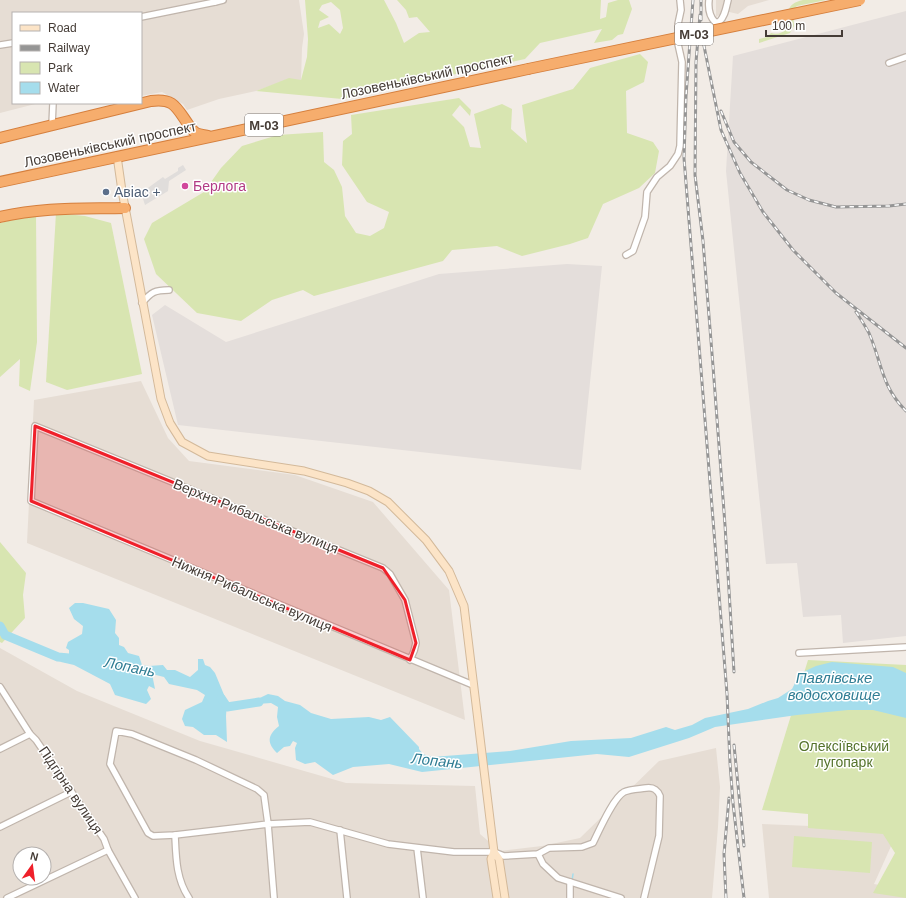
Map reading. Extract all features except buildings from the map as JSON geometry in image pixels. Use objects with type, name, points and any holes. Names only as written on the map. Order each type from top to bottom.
[{"type":"highway","name":"Лозовеньківський проспект","points":[[0,182],[528,69],[860,0]]},
{"type":"highway","points":[[142,103],[163,100],[169,101],[177,108],[195,132],[210,137]]},
{"type":"highway","points":[[0,138],[139,104]]},
{"type":"highway","points":[[0,217],[24,212],[46,210],[125,208]]},
{"type":"street","points":[[142,17],[223,0]]},
{"type":"street","points":[[626,255],[633,250],[645,216],[647,192],[657,177],[670,166],[678,154],[680,146],[682,62],[678,44],[678,24],[681,10],[680,0]]},
{"type":"street","points":[[709,0],[708,6],[710,17],[715,22],[722,20],[728,0]]},
{"type":"street","points":[[0,45],[12,43]]},
{"type":"street","points":[[889,63],[906,57]]},
{"type":"street","points":[[52,125],[53,104]]},
{"type":"street","points":[[117,156],[142,303],[161,399],[170,423],[182,442],[208,456],[304,471],[369,491],[388,502],[426,540],[449,571],[464,606],[474,685],[478,733],[494,852],[499,859],[505,898]]},
{"type":"street","points":[[142,303],[149,295],[157,290],[168,290]]},
{"type":"street","name":"Нижня Рибальська вулиця","points":[[35,426],[31,501],[410,660],[474,685]]},
{"type":"street","name":"Верхня Рибальська вулиця","points":[[35,426],[383,568],[390,574],[405,600],[416,644],[410,660]]},
{"type":"street","points":[[799,653],[906,646]]},
{"type":"street","name":"Підгірна вулиця","points":[[0,687],[30,734],[36,740],[104,839],[108,850],[135,898]]},
{"type":"street","points":[[274,898],[268,824],[264,795],[257,789],[196,760],[132,734],[116,731],[110,764],[148,832],[153,836],[175,835],[268,824],[310,822],[388,844],[454,852],[494,852],[504,856],[538,854],[549,848],[582,847],[593,843],[616,798],[624,792],[654,788],[660,796],[659,836],[644,898]]},
{"type":"street","points":[[0,748],[30,734]]},
{"type":"street","points":[[0,827],[72,792]]},
{"type":"street","points":[[340,830],[347,898]]},
{"type":"street","points":[[175,835],[177,871],[181,884],[189,898]]},
{"type":"street","points":[[417,848],[423,898]]},
{"type":"street","points":[[7,898],[108,850]]},
{"type":"street","points":[[494,852],[491,859],[497,898]]},
{"type":"street","points":[[538,854],[543,864],[558,878],[622,898]]},
{"type":"street","points":[[570,898],[572,882]]},
{"type":"highlighted area","points":[[35,426],[383,568],[405,600],[416,643],[410,660],[31,501]]},
{"type":"shaded area","points":[[0,0],[299,0],[304,34],[301,81],[289,79],[256,91],[219,99],[187,110],[183,104],[162,92],[142,96],[142,12],[12,12],[12,104],[35,104],[0,113]]},
{"type":"shaded area","points":[[716,0],[769,0],[748,6],[738,14],[725,11],[716,17]]},
{"type":"shaded area","points":[[906,11],[906,636],[843,643],[841,615],[803,617],[797,563],[766,564],[726,171],[733,56]]},
{"type":"shaded area","points":[[183,165],[186,170],[169,181],[168,191],[145,205],[141,193],[163,177],[165,179],[178,171],[178,168]]},
{"type":"shaded area","points":[[567,264],[602,266],[581,470],[178,425],[152,315],[165,305],[226,342],[439,274]]},
{"type":"shaded area","points":[[141,381],[168,438],[189,461],[295,475],[373,502],[449,590],[465,720],[27,543],[34,400]]},
{"type":"shaded area","points":[[0,648],[77,691],[200,741],[346,783],[475,786],[480,834],[500,851],[542,846],[580,838],[659,761],[716,748],[720,787],[712,898],[0,898]]},
{"type":"shaded area","points":[[762,824],[882,829],[892,844],[874,884],[906,890],[906,898],[769,898]]},
{"type":"green space","points":[[305,0],[384,0],[404,43],[419,33],[430,32],[417,17],[409,18],[406,10],[397,0],[601,0],[600,19],[606,17],[608,3],[618,0],[629,0],[632,9],[623,34],[618,35],[612,40],[594,43],[602,29],[540,43],[525,59],[342,99],[256,91],[289,78],[301,80],[307,57],[308,39]],"holes":[[[331,2],[340,10],[343,28],[340,34],[329,24],[318,28],[320,21],[329,17],[319,10],[322,5]]]},
{"type":"green space","points":[[803,0],[826,0],[797,6],[793,10],[794,26],[790,33],[759,43],[759,39],[767,37],[771,33],[778,34],[785,30],[787,28],[790,7],[793,4]]},
{"type":"green space","points":[[640,54],[648,62],[644,82],[626,91],[627,133],[653,142],[659,151],[655,173],[639,188],[603,204],[588,238],[522,256],[497,246],[452,250],[443,261],[314,296],[303,290],[272,300],[241,321],[197,313],[156,274],[144,239],[152,223],[204,192],[221,168],[242,146],[278,135],[323,132],[324,162],[334,170],[342,187],[345,216],[356,233],[370,236],[384,228],[389,212],[367,202],[342,165],[343,141],[352,134],[351,115],[459,98],[471,110],[470,116],[460,105],[452,115],[464,127],[470,147],[481,148],[474,114],[502,104],[512,109],[511,129],[527,143],[522,105],[573,89],[590,68]]},
{"type":"green space","points":[[56,213],[85,216],[111,223],[142,374],[67,390],[46,382]]},
{"type":"green space","points":[[36,214],[37,342],[30,391],[19,386],[20,359],[0,377],[0,223]]},
{"type":"green space","points":[[0,542],[26,573],[23,595],[25,618],[2,643],[0,642]]},
{"type":"green space","name":"Олексіївський лугопарк","points":[[808,660],[906,665],[906,898],[873,893],[895,853],[883,834],[808,828],[808,814],[762,810]]},
{"type":"green space","points":[[794,836],[872,842],[870,873],[792,867]]},
{"type":"water","points":[[75,603],[83,603],[109,609],[116,620],[115,633],[119,638],[119,645],[124,647],[128,653],[139,656],[142,665],[163,665],[167,670],[175,670],[190,677],[198,670],[198,659],[203,659],[205,665],[210,667],[215,673],[227,702],[227,742],[216,735],[204,735],[193,727],[185,726],[182,719],[185,710],[202,702],[205,695],[197,690],[169,684],[164,677],[152,674],[155,689],[149,686],[147,690],[151,699],[146,704],[115,695],[110,684],[74,665],[61,662],[58,657],[69,655],[69,650],[66,648],[68,642],[82,634],[83,626],[74,619],[69,608]]},
{"type":"water","name":"Павлівське водосховище","points":[[832,662],[893,667],[906,673],[906,718],[873,710],[848,710],[797,715],[715,727],[689,738],[629,757],[597,754],[422,772],[389,764],[353,767],[333,775],[315,762],[305,764],[296,760],[295,748],[297,743],[293,741],[290,746],[284,747],[277,753],[273,749],[270,739],[272,732],[279,726],[277,717],[278,707],[271,703],[245,705],[268,694],[278,696],[285,701],[300,705],[311,713],[331,719],[369,717],[381,720],[390,717],[419,747],[423,754],[432,757],[510,751],[571,741],[631,738],[666,727],[675,730],[692,725],[705,718],[748,709],[778,698],[792,689],[803,672],[816,666]]},
{"type":"waterway","name":"Лопань","points":[[0,626],[5,635],[58,657],[69,658]]},
{"type":"waterway","name":"Лопань","points":[[221,698],[227,707],[259,702]]},
{"type":"waterway","points":[[572,881],[573,874]]},
{"type":"railway","points":[[693,0],[686,96],[684,158],[727,694],[733,803],[744,898]]},
{"type":"railway","points":[[701,0],[701,20]]},
{"type":"railway","points":[[700,15],[696,62],[695,175],[703,241],[713,366],[734,672]]},
{"type":"railway","points":[[702,36],[721,130],[740,173],[763,212],[793,250],[836,293],[906,348]]},
{"type":"railway","points":[[721,111],[734,142],[751,162],[787,190],[809,200],[836,207],[889,206],[906,204]]},
{"type":"railway","points":[[856,312],[869,333],[887,383],[898,402],[906,411]]},
{"type":"railway","points":[[734,745],[744,846]]},
{"type":"railway","points":[[726,898],[724,854],[729,798]]},
{"type":"place","name":"Берлога","points":[[185,186]]},
{"type":"place","name":"Авiас +","points":[[106,192]]}]
